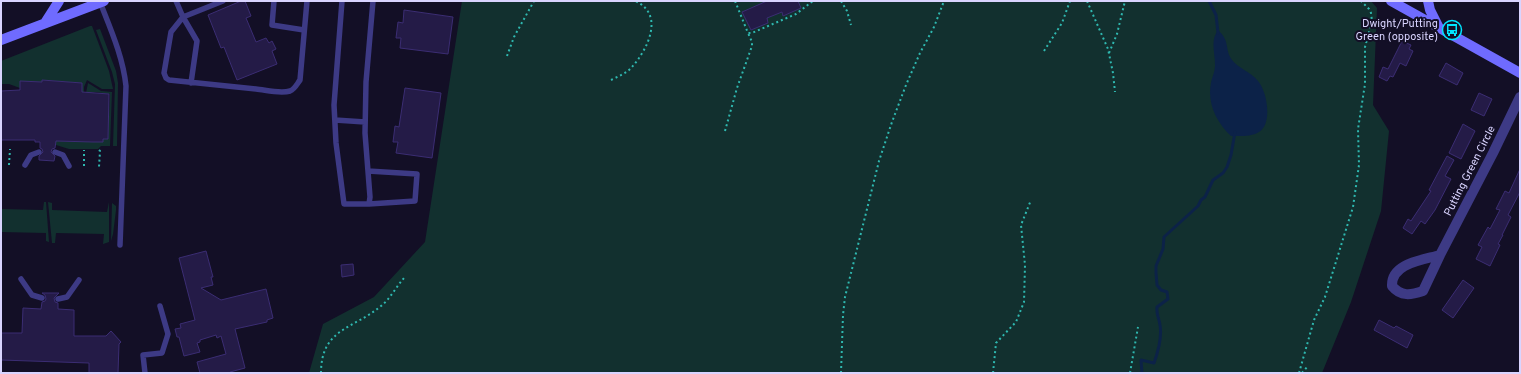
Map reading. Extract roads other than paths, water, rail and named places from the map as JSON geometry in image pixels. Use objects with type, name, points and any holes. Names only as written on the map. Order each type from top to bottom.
[{"type":"main road","points":[[45,23],[59,1]]},
{"type":"main road","points":[[1,40],[101,1]]},
{"type":"main road","points":[[1391,1],[1520,73]]},
{"type":"main road","points":[[1428,1],[1430,10],[1440,29]]},
{"type":"street","name":"Putting Green Circle","points":[[1440,255],[1398,269],[1393,276],[1392,286],[1395,290],[1408,295],[1423,291],[1520,97]]},
{"type":"lane","points":[[101,1],[120,56],[126,86],[120,245]]},
{"type":"lane","points":[[176,1],[183,17],[196,38],[191,83]]},
{"type":"lane","points":[[223,1],[183,17],[171,32],[165,75],[169,80],[284,92],[291,90],[300,80],[307,1]]},
{"type":"lane","points":[[274,1],[272,25],[304,30]]},
{"type":"lane","points":[[342,1],[334,105],[336,143],[344,204],[415,201],[417,174],[368,171]]},
{"type":"lane","points":[[369,204],[370,197],[365,122],[366,82],[373,1]]},
{"type":"lane","points":[[335,120],[365,122]]},
{"type":"lane","points":[[25,165],[30,155],[39,152]]},
{"type":"lane","points":[[55,152],[63,155],[69,166]]},
{"type":"lane","points":[[22,279],[32,296],[42,298]]},
{"type":"lane","points":[[58,299],[67,297],[79,280]]},
{"type":"lane","points":[[145,373],[143,355],[162,353],[168,334],[160,306]]},
{"type":"water","points":[[1218,30],[1225,38],[1228,52],[1232,60],[1258,81],[1264,92],[1267,107],[1266,122],[1263,128],[1256,134],[1231,136],[1221,125],[1214,112],[1210,98],[1210,90],[1215,68],[1214,38]]},
{"type":"waterway","points":[[1209,1],[1216,15],[1218,33]]},
{"type":"waterway","points":[[1142,373],[1141,360],[1154,363],[1160,339],[1160,325],[1157,307],[1168,299],[1167,292],[1161,290],[1157,285],[1156,273],[1156,266],[1163,249],[1164,237],[1198,206],[1201,200],[1205,197],[1213,180],[1223,173],[1227,167],[1231,155],[1235,132]]},
{"type":"place","name":"Dwight/Putting Green (opposite)","points":[[1452,30]]}]
